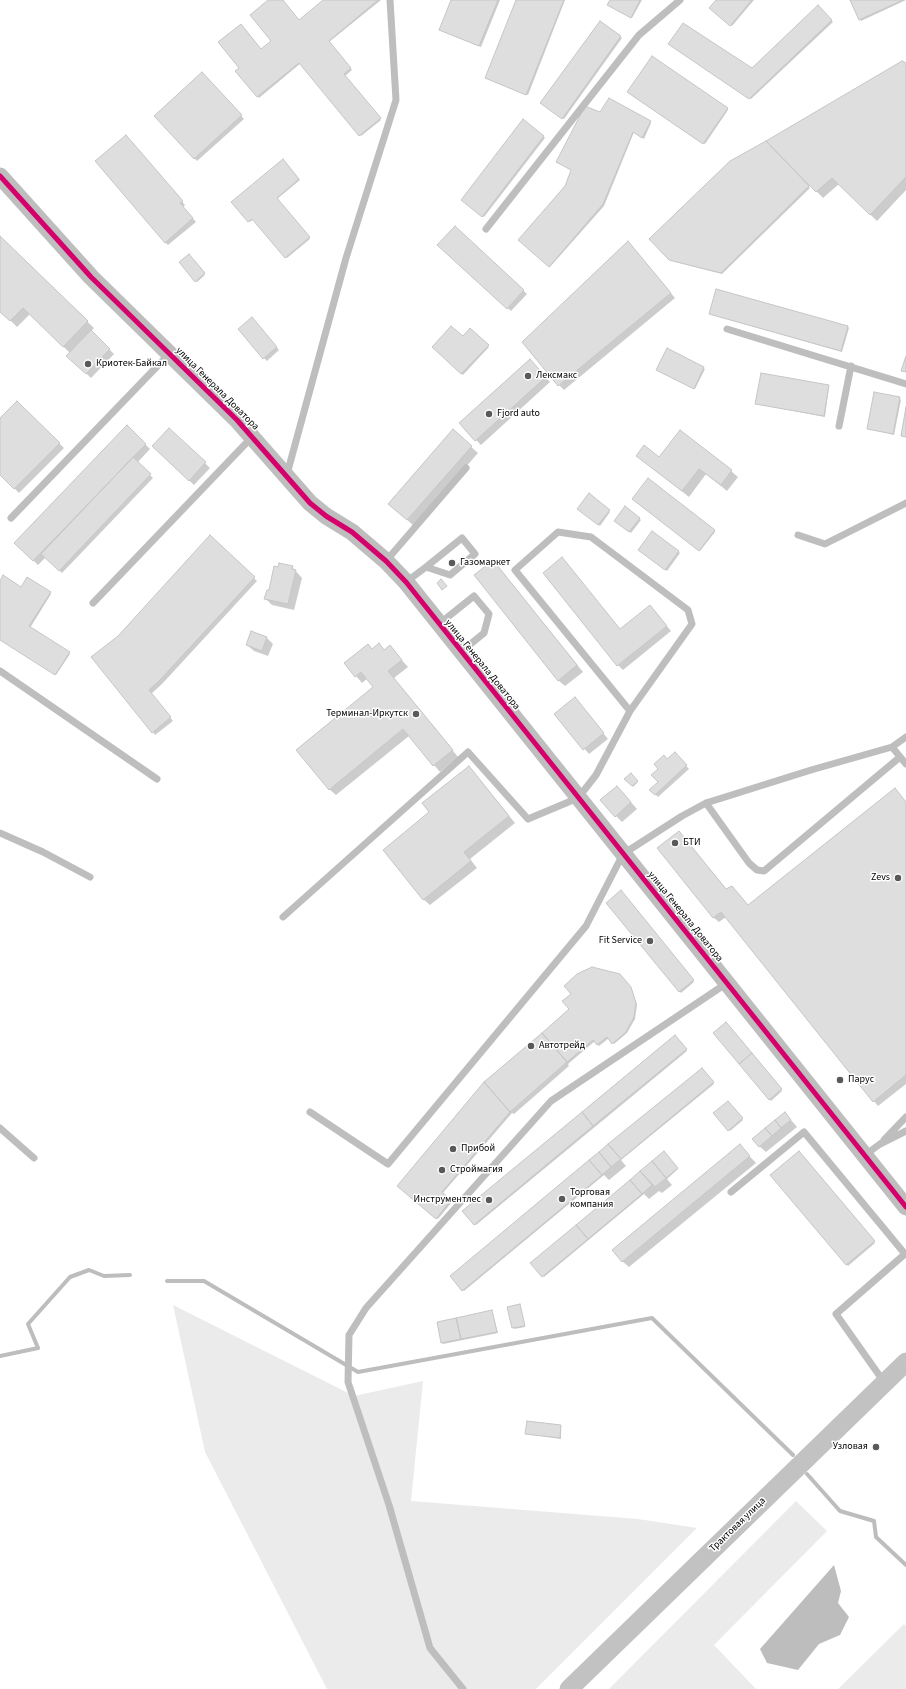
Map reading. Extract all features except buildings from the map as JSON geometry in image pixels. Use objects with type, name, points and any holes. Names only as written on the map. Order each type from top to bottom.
[{"type":"main road","name":"Трактовая улица","points":[[569,1689],[906,1362]]},
{"type":"street","name":"улица Генерала Доватора","points":[[0,176],[91,277],[237,420],[310,503],[326,516],[352,532],[386,561],[406,582],[460,652],[906,1207]]},
{"type":"lane","points":[[286,476],[346,258],[396,100],[390,0]]},
{"type":"lane","points":[[486,229],[639,35],[680,0]]},
{"type":"lane","points":[[727,329],[906,384]]},
{"type":"lane","points":[[11,518],[169,354]]},
{"type":"lane","points":[[839,426],[851,366]]},
{"type":"lane","points":[[93,603],[252,437]]},
{"type":"lane","points":[[386,561],[466,468]]},
{"type":"lane","points":[[798,535],[825,544],[906,503]]},
{"type":"lane","points":[[283,917],[468,752],[528,819],[578,798],[596,775],[630,711],[692,624],[688,610],[591,537],[558,532],[515,570],[630,711]]},
{"type":"lane","points":[[406,582],[462,538],[475,554],[450,575],[426,567]]},
{"type":"lane","points":[[439,624],[474,596],[489,614],[484,633],[460,652]]},
{"type":"lane","points":[[0,671],[157,778]]},
{"type":"lane","points":[[310,1112],[388,1164],[586,926],[623,854],[682,816],[706,803],[811,770],[892,747],[906,737]]},
{"type":"lane","points":[[892,747],[906,764]]},
{"type":"lane","points":[[706,803],[749,863],[757,870],[764,871],[900,757]]},
{"type":"lane","points":[[0,833],[44,852],[90,877]]},
{"type":"lane","points":[[463,1689],[430,1648],[389,1505],[348,1382],[349,1335],[366,1308],[551,1101],[727,983]]},
{"type":"lane","points":[[880,1144],[906,1117]]},
{"type":"lane","points":[[0,1128],[34,1158]]},
{"type":"lane","points":[[865,1155],[880,1144],[906,1131]]},
{"type":"lane","points":[[731,1192],[804,1132],[905,1254],[836,1314],[884,1383]]},
{"type":"shaded area","points":[[173,1305],[354,1396],[423,1381],[411,1501],[638,1519],[697,1528],[536,1689],[327,1689],[205,1452]]},
{"type":"shaded area","points":[[796,1501],[827,1531],[714,1645],[756,1689],[609,1689]]},
{"type":"shaded area","points":[[834,1565],[841,1591],[838,1603],[849,1617],[840,1635],[819,1644],[798,1670],[767,1663],[760,1649]]},
{"type":"shaded area","points":[[904,1624],[906,1626],[906,1689],[838,1689]]},
{"type":"waterway","points":[[0,1356],[38,1348],[28,1324],[70,1277],[89,1270],[104,1276],[130,1275]]},
{"type":"waterway","points":[[167,1281],[204,1281],[358,1372],[652,1318],[793,1455]]},
{"type":"waterway","points":[[807,1474],[840,1511],[874,1521],[876,1537],[906,1565]]},
{"type":"cycle path","points":[[0,176],[91,277],[237,420],[310,503],[326,516],[352,532],[386,561],[406,582],[906,1207]]},
{"type":"place","name":"Криотек-Байкал","points":[[88,364]]},
{"type":"place","name":"Лексмакс","points":[[528,376]]},
{"type":"place","name":"Fjord auto","points":[[489,414]]},
{"type":"place","name":"Газомаркет","points":[[452,563]]},
{"type":"place","name":"Терминал-Иркутск","points":[[416,714]]},
{"type":"place","name":"БТИ","points":[[675,843]]},
{"type":"place","name":"Zevs","points":[[898,878]]},
{"type":"place","name":"Fit Service","points":[[650,941]]},
{"type":"place","name":"Автотрейд","points":[[531,1046]]},
{"type":"place","name":"Парус","points":[[840,1080]]},
{"type":"place","name":"Прибой","points":[[453,1149]]},
{"type":"place","name":"Строймагия","points":[[442,1170]]},
{"type":"place","name":"Торговая компания","points":[[562,1199]]},
{"type":"place","name":"Инструментлес","points":[[489,1200]]},
{"type":"place","name":"Узловая","points":[[876,1447]]}]
